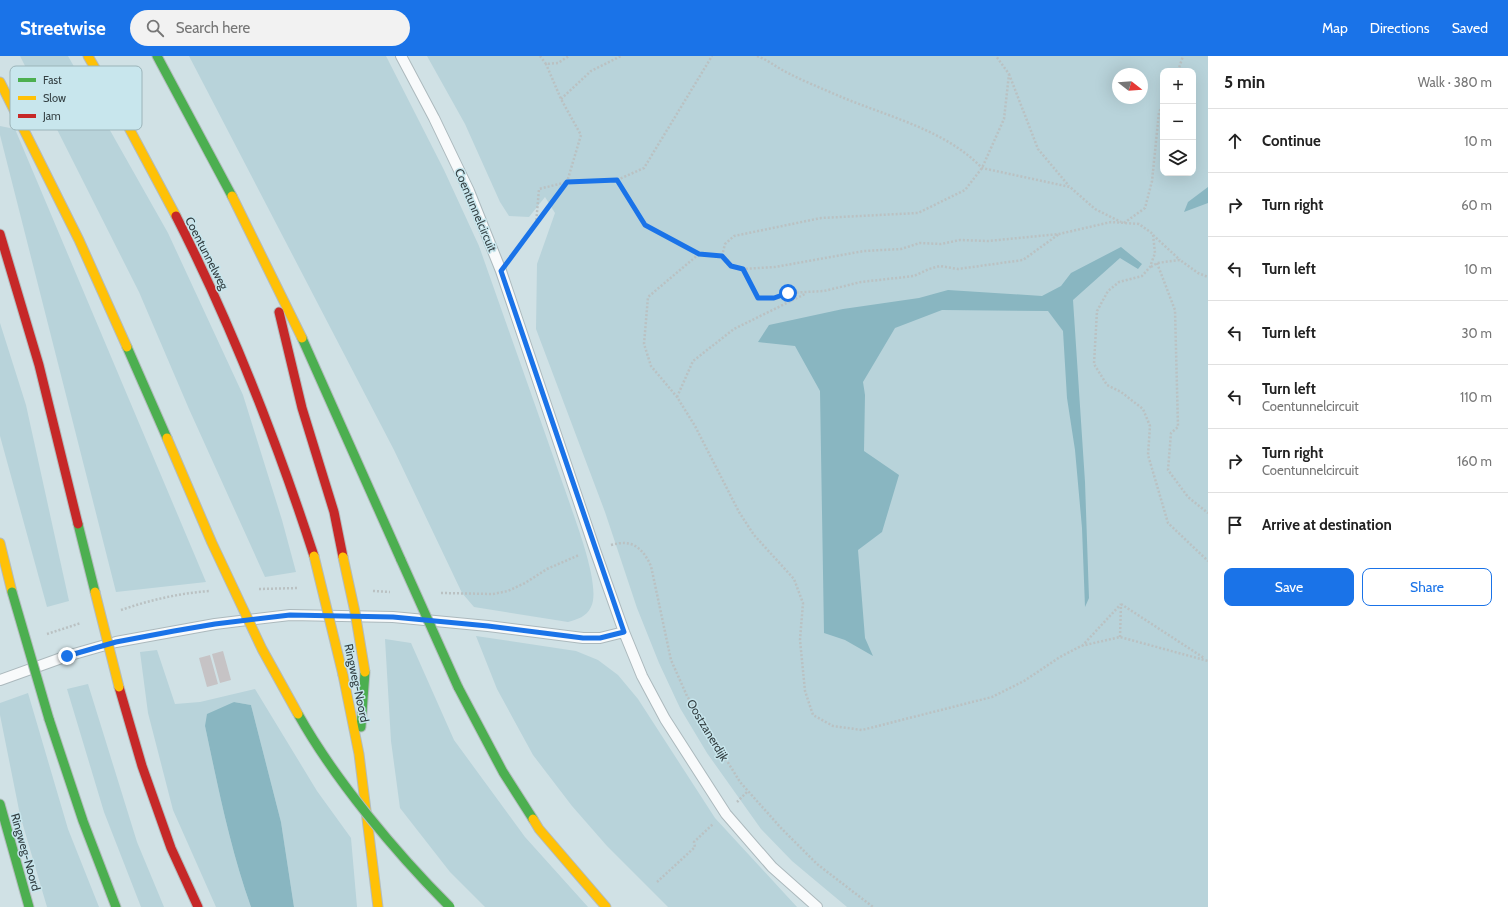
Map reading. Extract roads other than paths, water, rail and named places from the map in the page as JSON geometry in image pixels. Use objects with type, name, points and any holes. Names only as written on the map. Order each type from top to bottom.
[{"type":"highway","name":"Coentunnelweg","points":[[88,56],[93,66]]},
{"type":"highway","points":[[157,56],[184,104],[269,270],[328,394],[458,687],[503,772],[539,829],[606,907]]},
{"type":"highway","points":[[0,82],[10,102]]},
{"type":"highway","points":[[24,130],[79,240],[212,543],[262,649],[312,739],[363,808],[426,884],[450,907]]},
{"type":"highway","name":"Coentunnelweg","points":[[128,130],[211,287],[258,393],[286,468]]},
{"type":"highway","points":[[0,234],[39,365],[120,687],[142,766],[166,833],[198,907]]},
{"type":"highway","points":[[269,270],[302,408],[334,512],[355,612],[365,672],[359,754]]},
{"type":"highway","name":"Ringweg-Noord","points":[[286,468],[314,556],[343,675],[359,754],[378,907]]},
{"type":"highway","points":[[0,543],[12,592],[49,719],[83,821],[116,907]]},
{"type":"highway","name":"Ringweg-Noord","points":[[0,804],[30,907]]},
{"type":"lane","name":"Coentunnelcircuit","points":[[401,56],[470,191],[501,271],[624,632]]},
{"type":"lane","points":[[0,680],[67,656],[116,642],[215,624],[290,615],[393,617],[488,626],[583,638],[600,638],[624,632],[642,676],[665,719],[726,814],[772,867],[817,907]]}]
